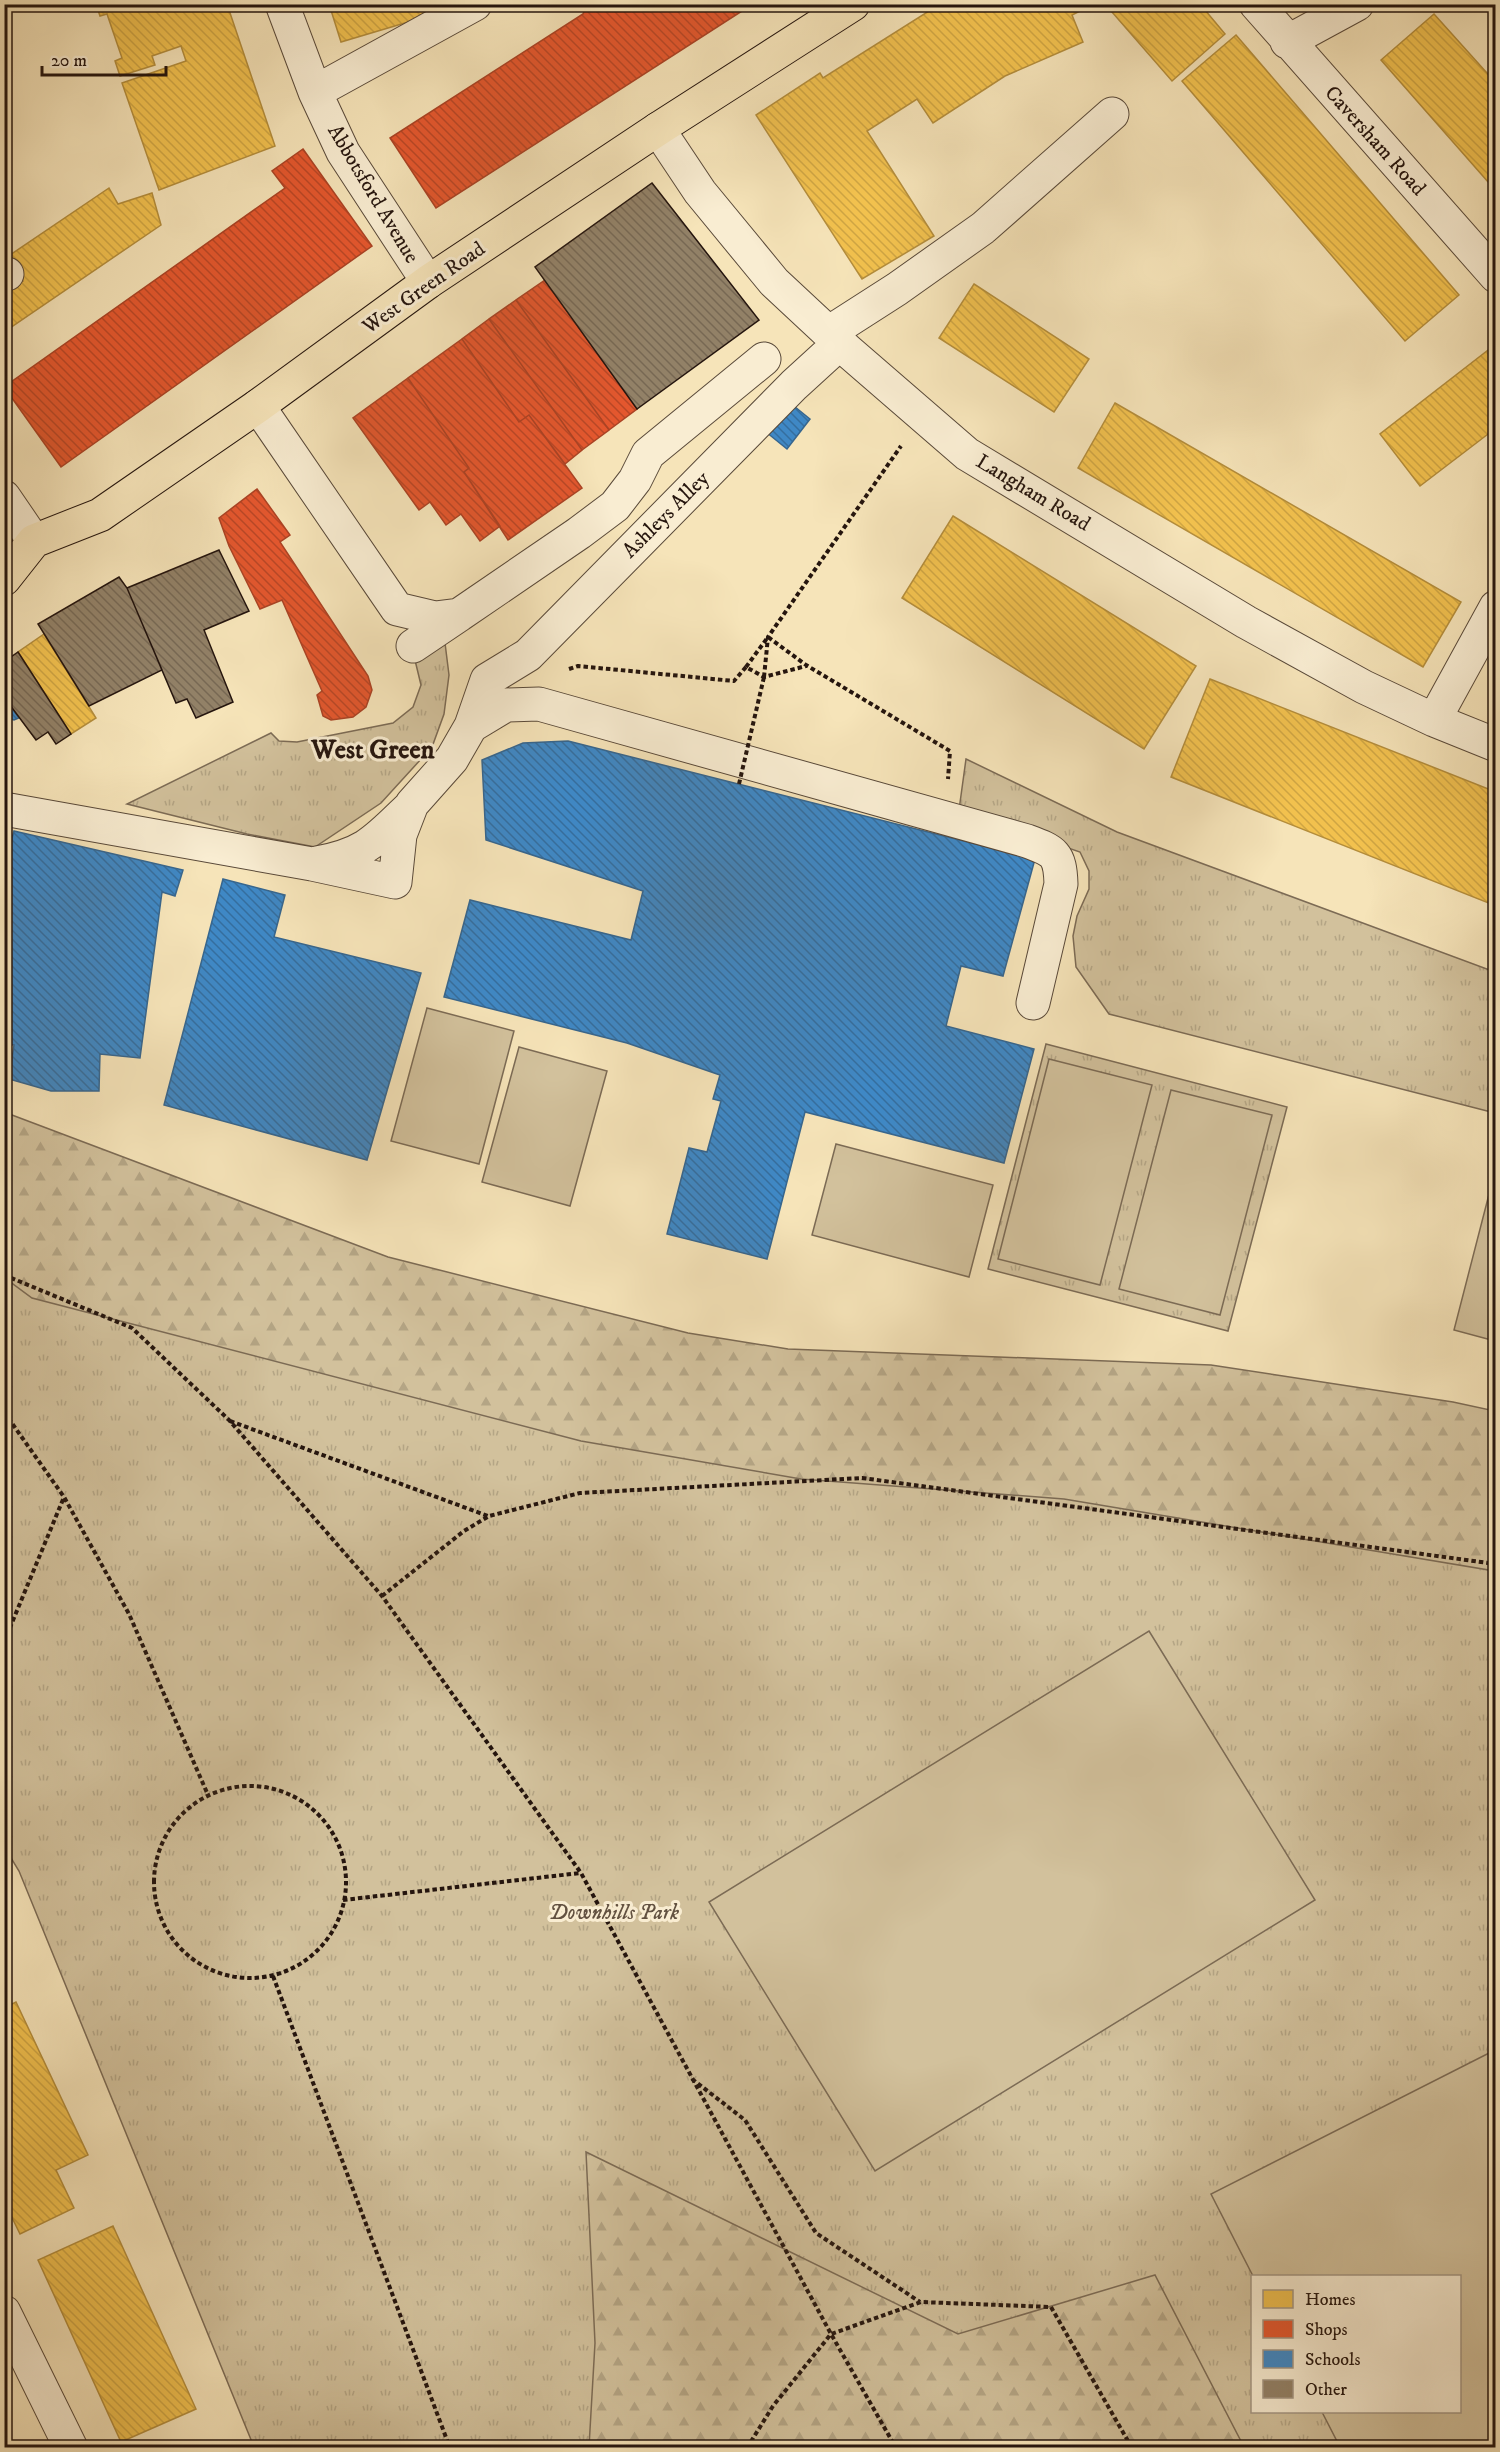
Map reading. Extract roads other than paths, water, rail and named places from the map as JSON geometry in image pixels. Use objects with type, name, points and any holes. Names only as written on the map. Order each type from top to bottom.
[{"type":"main road","name":"West Green Road","points":[[34,541],[100,515],[258,406],[428,282],[658,129],[853,4]]},
{"type":"main road","points":[[4,579],[34,541]]},
{"type":"street","name":"Abbotsford Avenue","points":[[282,4],[315,92],[343,152],[428,282]]},
{"type":"street","points":[[315,92],[475,4]]},
{"type":"street","name":"Caversham Road","points":[[1256,4],[1287,42],[1496,276]]},
{"type":"street","points":[[1287,42],[1357,4]]},
{"type":"street","name":"Ashleys Alley","points":[[471,726],[487,680],[531,680],[835,338],[897,289],[983,228],[1112,114]]},
{"type":"street","name":"Langham Road","points":[[658,129],[700,192],[774,282],[968,454],[1246,622],[1364,687],[1434,720],[1496,745]]},
{"type":"street","points":[[413,646],[615,506],[635,480],[648,454],[764,359]]},
{"type":"street","points":[[258,406],[397,609],[435,618],[459,615]]},
{"type":"street","points":[[4,497],[34,541]]},
{"type":"street","points":[[1434,720],[1496,607]]},
{"type":"street","points":[[312,864],[342,858],[372,844],[452,759],[471,726],[506,705],[531,680],[946,818],[1028,841],[1053,851],[1061,866],[1061,884],[1033,1003]]},
{"type":"street","points":[[4,809],[312,864],[395,882],[400,836],[412,804]]},
{"type":"street","points":[[4,2312],[71,2448]]},
{"type":"district","name":"West Green","points":[[373,750]]},
{"type":"park label","name":"Downhills Park","points":[[614,1913]]}]
